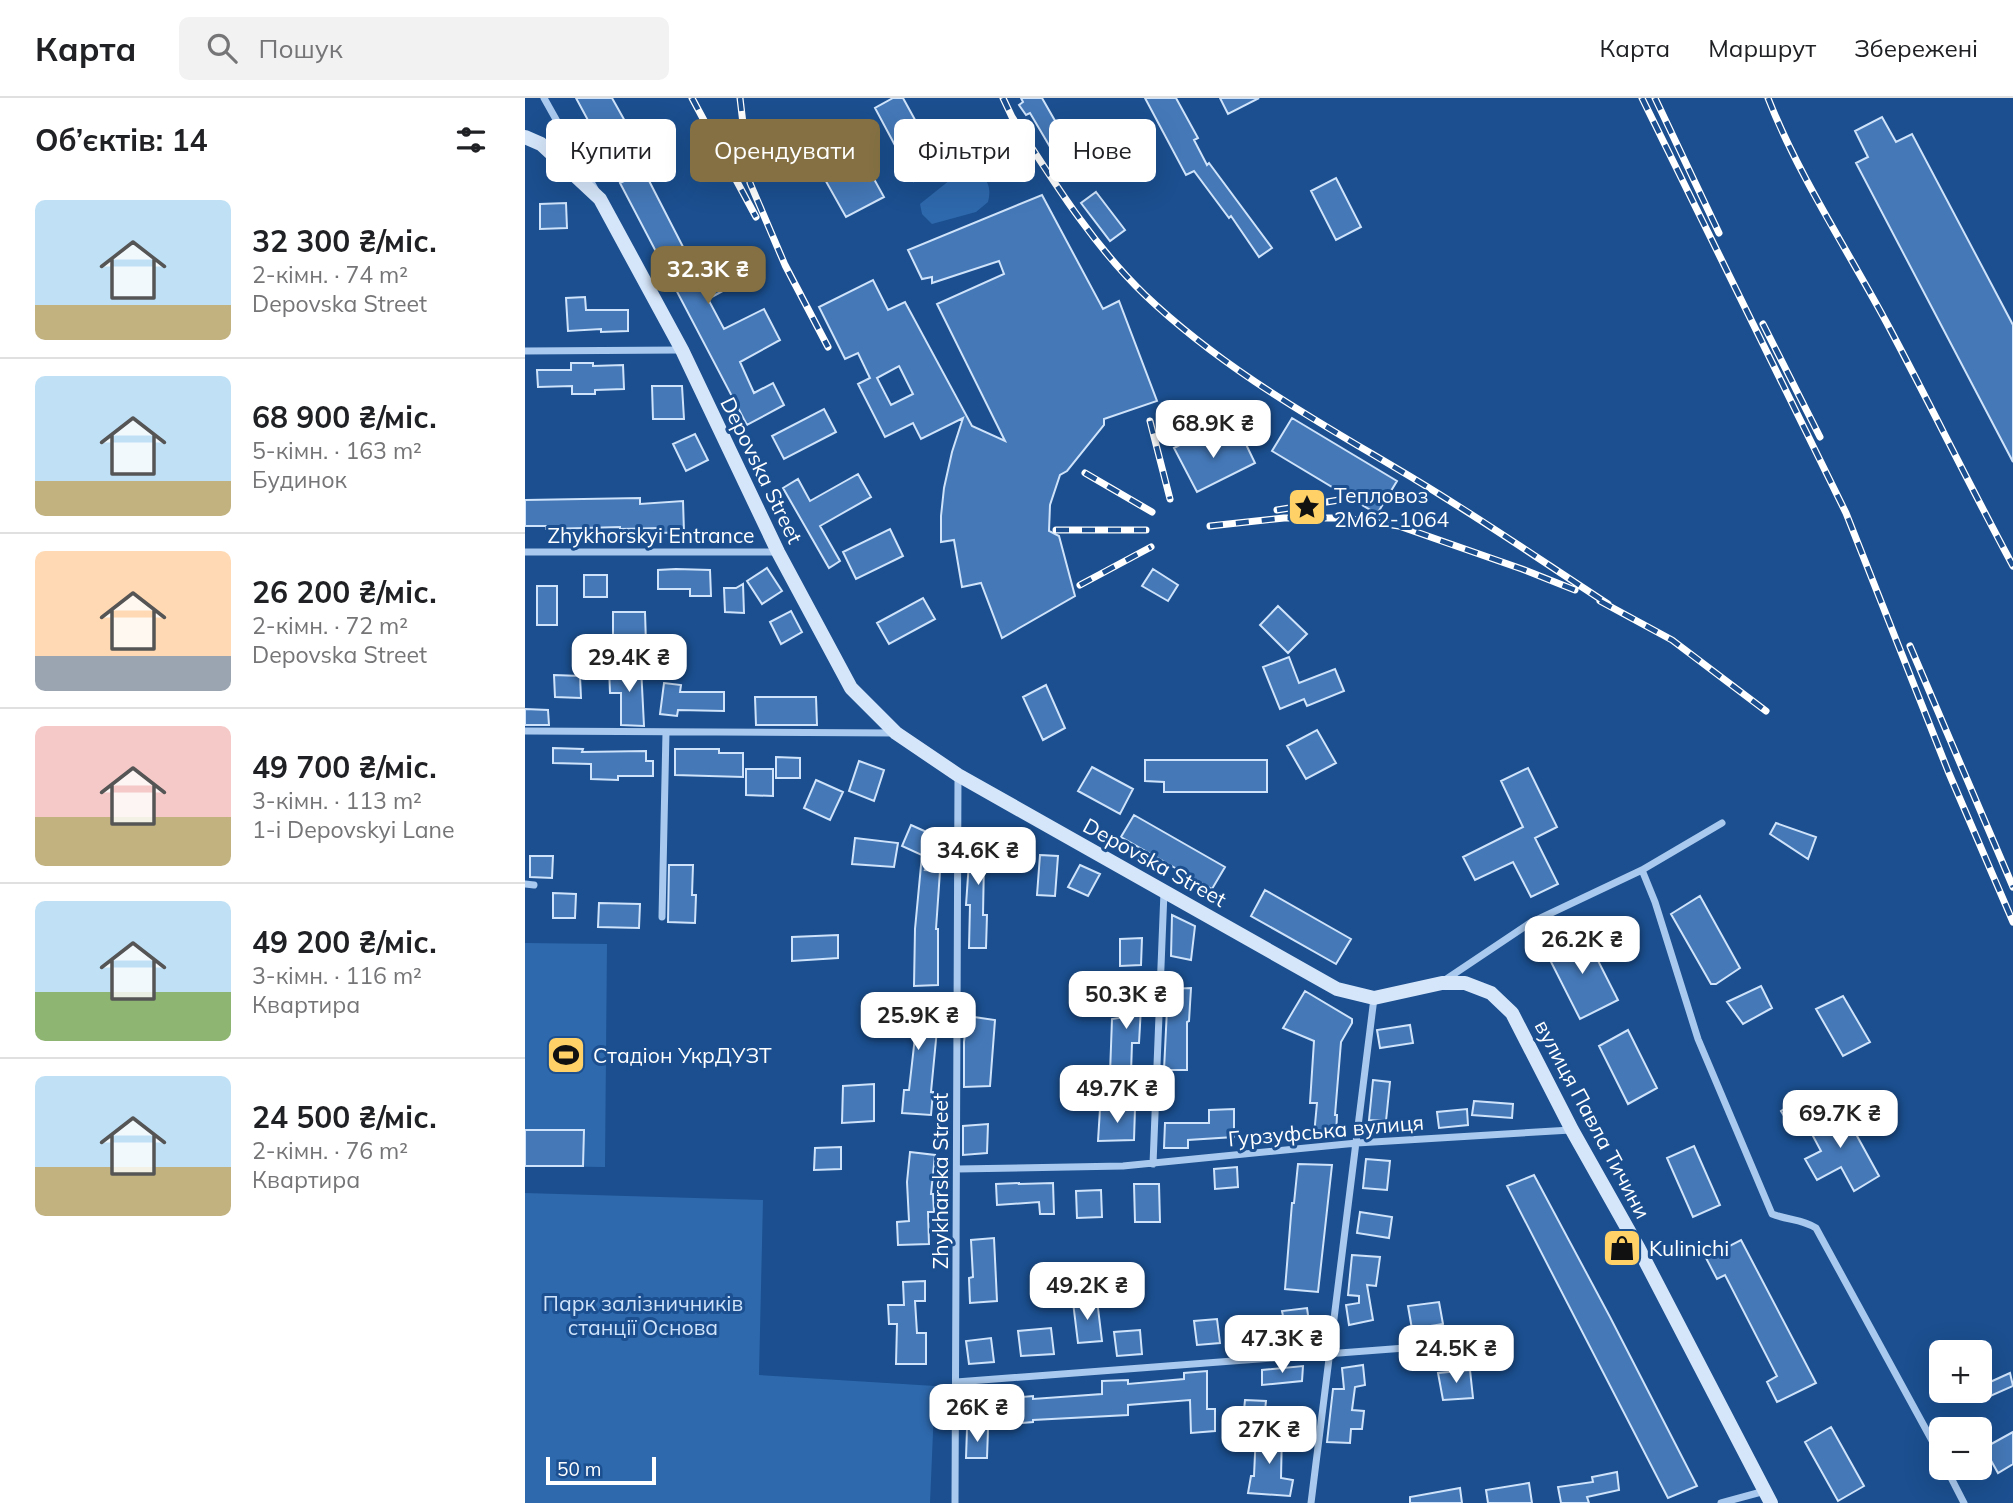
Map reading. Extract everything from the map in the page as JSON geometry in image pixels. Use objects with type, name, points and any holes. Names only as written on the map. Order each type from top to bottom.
[{"type":"main road","name":"Depovska Street","points":[[525,137],[541,144],[600,198],[682,350],[778,552],[851,688],[896,733],[958,775],[1337,989],[1374,998],[1442,983]]},
{"type":"main road","name":"вулиця Павла Тичини","points":[[1442,983],[1465,982],[1491,993],[1512,1013],[1768,1497]]},
{"type":"street","points":[[544,98],[600,198]]},
{"type":"street","points":[[525,351],[682,350]]},
{"type":"street","name":"Zhykhorskyi Entrance","points":[[525,552],[778,552]]},
{"type":"street","points":[[525,732],[896,733]]},
{"type":"street","points":[[662,917],[666,732]]},
{"type":"street","name":"Zhykharska Street","points":[[955,1503],[958,775]]},
{"type":"street","name":"Depovska Street","points":[[1442,983],[1530,923],[1642,870],[1722,823]]},
{"type":"street","points":[[1642,870],[1655,902],[1698,1040],[1772,1213],[1784,1219],[1805,1221],[1816,1228],[1929,1435]]},
{"type":"street","points":[[1153,1164],[1164,891]]},
{"type":"street","points":[[1311,1503],[1374,998]]},
{"type":"street","name":"Гурзуфська вулиця","points":[[957,1169],[1123,1167],[1357,1143],[1572,1130]]},
{"type":"street","points":[[956,1382],[1458,1344]]},
{"type":"street","points":[[1952,1480],[1964,1503]]},
{"type":"street","points":[[1721,1503],[1768,1497]]},
{"type":"green space","points":[[948,182],[988,184],[988,202],[976,212],[932,224],[922,214],[920,204]]},
{"type":"green space","name":"Стадіон УкрДУЗТ","points":[[525,943],[607,944],[605,1167],[525,1166]]},
{"type":"green space","name":"Парк залізничників станції Основа","points":[[525,1193],[763,1200],[759,1375],[935,1386],[930,1503],[525,1503]]},
{"type":"building","points":[[576,98],[612,98],[624,119],[587,119]]},
{"type":"building","points":[[893,98],[903,98],[915,119],[894,119],[894,144],[875,108]]},
{"type":"building","points":[[1021,98],[1042,98],[1054,119],[1049,119],[1049,145],[1035,119],[1030,113],[1026,115],[1019,105],[1023,102]]},
{"type":"building","points":[[1145,98],[1176,98],[1198,138],[1194,140],[1207,165],[1209,163],[1272,248],[1259,257],[1231,216],[1229,218],[1194,171],[1186,175]]},
{"type":"building","points":[[1220,98],[1259,98],[1228,114]]},
{"type":"building","points":[[1882,117],[1896,142],[1912,134],[2013,325],[2013,462],[1856,163],[1868,157],[1855,131]]},
{"type":"building","points":[[1336,178],[1361,227],[1336,240],[1311,191]]},
{"type":"building","points":[[650,182],[699,278],[720,267],[730,287],[708,299],[724,329],[764,309],[780,340],[740,362],[754,393],[773,383],[784,405],[747,425],[620,183]]},
{"type":"building","points":[[826,182],[876,182],[884,197],[846,217]]},
{"type":"building","points":[[1096,192],[1125,230],[1110,241],[1081,203]]},
{"type":"building","points":[[1042,195],[1103,309],[1119,301],[1157,401],[1104,419],[1104,425],[1067,471],[1060,475],[1050,505],[1049,531],[1059,536],[1075,596],[1002,638],[981,583],[962,587],[954,540],[941,542],[944,488],[963,418],[921,439],[913,423],[885,437],[858,384],[870,378],[858,353],[845,359],[819,307],[873,280],[888,310],[905,302],[972,426],[1005,441],[937,304],[1004,274],[999,261],[932,283],[932,277],[922,279],[908,250]],"holes":[[[899,366],[913,394],[891,405],[877,378]]]},
{"type":"building","points":[[566,203],[567,228],[540,229],[540,204]]},
{"type":"building","points":[[585,297],[586,310],[628,310],[628,331],[568,331],[566,298]]},
{"type":"building","points":[[571,363],[593,363],[593,366],[623,365],[624,389],[595,390],[595,394],[572,394],[572,386],[538,387],[537,370],[571,370]]},
{"type":"building","points":[[652,386],[682,386],[684,419],[653,419]]},
{"type":"building","points":[[824,409],[836,432],[784,459],[772,436]]},
{"type":"building","points":[[1292,418],[1397,481],[1377,514],[1272,451]]},
{"type":"building","points":[[1202,433],[1208,445],[1225,437],[1229,443],[1242,436],[1255,463],[1197,492],[1174,448]]},
{"type":"building","points":[[695,434],[708,460],[686,471],[673,444]]},
{"type":"building","points":[[858,474],[871,497],[820,526],[840,561],[829,568],[783,488],[798,479],[810,501]]},
{"type":"building","points":[[640,498],[640,504],[683,501],[684,532],[661,533],[660,528],[546,529],[546,526],[525,526],[525,500]]},
{"type":"building","points":[[890,529],[903,556],[856,579],[843,552]]},
{"type":"building","points":[[767,568],[782,591],[762,604],[747,581]]},
{"type":"building","points":[[1153,569],[1178,585],[1168,601],[1142,586]]},
{"type":"building","points":[[658,570],[710,570],[711,596],[690,596],[690,589],[658,589]]},
{"type":"building","points":[[584,575],[607,575],[607,597],[584,597]]},
{"type":"building","points":[[743,584],[744,613],[725,612],[724,588],[736,588]]},
{"type":"building","points":[[537,586],[557,586],[557,625],[537,625]]},
{"type":"building","points":[[923,598],[935,619],[889,644],[877,623]]},
{"type":"building","points":[[1278,606],[1307,634],[1288,653],[1260,625]]},
{"type":"building","points":[[791,611],[802,632],[781,644],[770,622]]},
{"type":"building","points":[[613,612],[645,612],[646,644],[613,644]]},
{"type":"building","points":[[1289,657],[1299,683],[1335,669],[1344,691],[1307,706],[1304,699],[1280,709],[1263,667]]},
{"type":"building","points":[[609,667],[641,667],[644,726],[621,725],[621,693],[610,693]]},
{"type":"building","points":[[554,675],[580,676],[581,698],[555,697]]},
{"type":"building","points":[[664,683],[681,685],[680,692],[724,692],[724,711],[678,710],[677,716],[660,714]]},
{"type":"building","points":[[1046,685],[1065,728],[1043,740],[1023,697]]},
{"type":"building","points":[[755,697],[816,697],[817,725],[756,725]]},
{"type":"building","points":[[525,709],[548,710],[549,725],[525,725]]},
{"type":"building","points":[[1317,730],[1336,763],[1306,779],[1287,746]]},
{"type":"building","points":[[553,748],[583,749],[582,752],[646,751],[646,761],[653,761],[653,776],[618,776],[618,780],[591,779],[591,764],[553,763]]},
{"type":"building","points":[[675,749],[719,749],[719,753],[743,753],[743,777],[675,775]]},
{"type":"building","points":[[776,757],[800,758],[800,778],[776,778]]},
{"type":"building","points":[[1145,760],[1267,760],[1267,792],[1164,792],[1164,782],[1145,781]]},
{"type":"building","points":[[859,761],[884,770],[874,801],[849,791]]},
{"type":"building","points":[[1092,767],[1133,789],[1120,814],[1078,791]]},
{"type":"building","points":[[1528,768],[1557,827],[1535,838],[1558,884],[1531,897],[1513,862],[1475,880],[1463,857],[1523,827],[1501,781]]},
{"type":"building","points":[[746,769],[773,769],[773,796],[746,795]]},
{"type":"building","points":[[816,780],[843,792],[830,820],[804,808]]},
{"type":"building","points":[[1134,815],[1225,867],[1212,889],[1121,837]]},
{"type":"building","points":[[1776,823],[1816,837],[1808,859],[1770,834]]},
{"type":"building","points":[[911,825],[940,838],[925,870],[940,871],[936,929],[938,985],[914,986],[915,929],[922,855],[902,846]]},
{"type":"building","points":[[971,833],[994,833],[994,860],[984,860],[983,915],[987,915],[986,948],[969,948],[970,905],[966,905]]},
{"type":"building","points":[[855,838],[898,843],[894,867],[852,864]]},
{"type":"building","points":[[1040,855],[1058,856],[1055,896],[1037,895]]},
{"type":"building","points":[[530,856],[553,856],[552,878],[530,877]]},
{"type":"building","points":[[669,865],[693,865],[695,923],[668,922]]},
{"type":"building","points":[[1080,865],[1100,874],[1088,896],[1068,887]]},
{"type":"building","points":[[1265,890],[1351,939],[1336,964],[1251,916]]},
{"type":"building","points":[[553,893],[576,894],[575,918],[553,918]]},
{"type":"building","points":[[1700,896],[1740,968],[1716,984],[1711,984],[1671,914]]},
{"type":"building","points":[[599,903],[640,904],[639,928],[598,927]]},
{"type":"building","points":[[1172,915],[1195,926],[1191,960],[1171,956]]},
{"type":"building","points":[[1584,933],[1618,1000],[1580,1019],[1546,952]]},
{"type":"building","points":[[838,935],[838,958],[792,961],[792,937]]},
{"type":"building","points":[[1142,938],[1141,965],[1120,966],[1120,939]]},
{"type":"building","points":[[1761,986],[1772,1008],[1743,1024],[1727,1002]]},
{"type":"building","points":[[1191,988],[1187,1022],[1187,1070],[1164,1070],[1168,989]]},
{"type":"building","points":[[1142,989],[1139,1043],[1132,1043],[1131,1073],[1110,1074],[1112,1019],[1119,1018],[1120,990]]},
{"type":"building","points":[[1305,991],[1352,1019],[1341,1042],[1335,1115],[1336,1136],[1314,1135],[1317,1103],[1310,1103],[1314,1041],[1283,1028]]},
{"type":"building","points":[[885,996],[909,996],[908,1007],[944,1011],[944,1018],[938,1019],[931,1115],[902,1113],[904,1090],[909,1090],[917,1019],[884,1020]]},
{"type":"building","points":[[1843,996],[1870,1042],[1843,1056],[1816,1009]]},
{"type":"building","points":[[967,1016],[995,1020],[990,1086],[964,1087]]},
{"type":"building","points":[[1410,1025],[1413,1043],[1380,1048],[1377,1030]]},
{"type":"building","points":[[1628,1030],[1657,1088],[1628,1104],[1599,1046]]},
{"type":"building","points":[[1373,1080],[1390,1082],[1386,1121],[1369,1120]]},
{"type":"building","points":[[874,1084],[874,1121],[842,1123],[843,1086]]},
{"type":"building","points":[[1474,1101],[1513,1104],[1512,1118],[1472,1115]]},
{"type":"building","points":[[1795,1102],[1804,1118],[1790,1126],[1781,1111]]},
{"type":"building","points":[[1840,1105],[1879,1176],[1854,1191],[1841,1167],[1817,1180],[1805,1159],[1821,1151],[1806,1123]]},
{"type":"building","points":[[1135,1108],[1134,1140],[1098,1141],[1100,1109]]},
{"type":"building","points":[[1234,1109],[1234,1137],[1188,1140],[1188,1148],[1164,1148],[1165,1123],[1209,1123],[1209,1110]]},
{"type":"building","points":[[1467,1109],[1468,1125],[1439,1128],[1437,1112]]},
{"type":"building","points":[[988,1124],[987,1153],[963,1155],[963,1126]]},
{"type":"building","points":[[525,1130],[584,1130],[583,1166],[525,1166]]},
{"type":"building","points":[[1694,1146],[1720,1205],[1693,1217],[1667,1158]]},
{"type":"building","points":[[841,1147],[841,1169],[814,1170],[815,1148]]},
{"type":"building","points":[[910,1152],[935,1155],[931,1194],[934,1212],[928,1212],[929,1244],[898,1245],[897,1222],[909,1221],[907,1182]]},
{"type":"building","points":[[1366,1159],[1390,1161],[1387,1190],[1363,1188]]},
{"type":"building","points":[[1298,1164],[1332,1165],[1318,1292],[1285,1289]]},
{"type":"building","points":[[1237,1167],[1238,1187],[1215,1189],[1214,1169]]},
{"type":"building","points":[[1534,1175],[1697,1486],[1668,1498],[1507,1186]]},
{"type":"building","points":[[1053,1183],[1054,1214],[1040,1214],[1039,1202],[997,1205],[996,1184]]},
{"type":"building","points":[[1134,1184],[1159,1184],[1160,1222],[1135,1222]]},
{"type":"building","points":[[1101,1190],[1102,1217],[1077,1218],[1076,1191]]},
{"type":"building","points":[[1360,1212],[1392,1217],[1389,1238],[1357,1233]]},
{"type":"building","points":[[994,1238],[997,1301],[970,1303],[969,1278],[973,1277],[971,1240]]},
{"type":"building","points":[[1741,1240],[1816,1383],[1777,1402],[1767,1382],[1777,1376],[1725,1275],[1717,1279],[1706,1258]]},
{"type":"building","points":[[1352,1255],[1380,1257],[1376,1286],[1367,1285],[1373,1320],[1349,1325],[1346,1305],[1359,1303],[1359,1296],[1348,1295]]},
{"type":"building","points":[[925,1281],[925,1301],[915,1301],[917,1333],[926,1333],[926,1364],[896,1364],[897,1324],[889,1324],[888,1305],[904,1305],[903,1282]]},
{"type":"building","points":[[1097,1300],[1102,1341],[1078,1343],[1073,1302]]},
{"type":"building","points":[[1439,1302],[1443,1324],[1412,1329],[1408,1306]]},
{"type":"building","points":[[1307,1308],[1311,1336],[1242,1342],[1239,1319],[1283,1316],[1282,1311]]},
{"type":"building","points":[[1217,1319],[1220,1343],[1197,1345],[1194,1321]]},
{"type":"building","points":[[1051,1328],[1054,1354],[1021,1356],[1018,1331]]},
{"type":"building","points":[[1140,1330],[1142,1354],[1117,1356],[1114,1332]]},
{"type":"building","points":[[991,1338],[994,1362],[969,1364],[966,1341]]},
{"type":"building","points":[[1363,1365],[1365,1385],[1355,1387],[1352,1410],[1364,1411],[1362,1429],[1351,1429],[1350,1443],[1327,1442],[1333,1389],[1344,1389],[1342,1368]]},
{"type":"building","points":[[1303,1366],[1302,1381],[1262,1385],[1262,1370]]},
{"type":"building","points":[[1470,1370],[1473,1398],[1443,1400],[1438,1373]]},
{"type":"building","points":[[1207,1371],[1207,1409],[1215,1409],[1215,1431],[1191,1433],[1190,1400],[1128,1405],[1128,1415],[1033,1420],[1012,1424],[1012,1398],[1102,1394],[1102,1381],[1128,1380],[1128,1384],[1184,1379],[1184,1373]]},
{"type":"building","points":[[2010,1373],[2013,1386],[1992,1395],[1992,1381]]},
{"type":"building","points":[[1245,1400],[1266,1401],[1264,1420],[1243,1420]]},
{"type":"building","points":[[1831,1427],[1864,1486],[1838,1501],[1805,1442]]},
{"type":"building","points":[[967,1429],[988,1429],[987,1458],[966,1458]]},
{"type":"building","points":[[1282,1431],[1281,1478],[1293,1480],[1290,1496],[1248,1493],[1251,1476],[1254,1476],[1256,1432]]},
{"type":"building","points":[[2013,1432],[2013,1464],[1998,1473],[1992,1462],[1992,1444]]},
{"type":"building","points":[[1617,1472],[1619,1490],[1587,1497],[1589,1503],[1561,1503],[1558,1487],[1593,1482],[1592,1477]]},
{"type":"building","points":[[1529,1483],[1532,1503],[1488,1503],[1486,1490]]},
{"type":"building","points":[[1460,1488],[1462,1503],[1410,1503],[1410,1497]]},
{"type":"railway","points":[[692,98],[756,217]]},
{"type":"railway","points":[[740,98],[750,183],[785,265],[828,347]]},
{"type":"railway","points":[[1003,98],[1012,117],[1073,210],[1125,275],[1176,323],[1275,395],[1465,510],[1608,604]]},
{"type":"railway","points":[[1642,98],[1846,513],[1948,771],[2013,922]]},
{"type":"railway","points":[[1655,98],[1719,233]]},
{"type":"railway","points":[[1768,98],[1810,186],[1890,329],[2013,566]]},
{"type":"railway","points":[[1763,324],[1820,437]]},
{"type":"railway","points":[[1150,421],[1170,499]]},
{"type":"railway","points":[[1085,473],[1152,512]]},
{"type":"railway","points":[[1277,510],[1339,500]]},
{"type":"railway","points":[[1210,526],[1284,518],[1345,518],[1399,526],[1575,590]]},
{"type":"railway","points":[[1056,530],[1146,530]]},
{"type":"railway","points":[[1080,585],[1151,547]]},
{"type":"railway","points":[[1600,601],[1672,640],[1766,711]]},
{"type":"railway","points":[[1910,646],[2013,887]]},
{"type":"place","name":"Тепловоз 2М62-1064","points":[[1307,507]]},
{"type":"place","name":"Стадіон УкрДУЗТ","points":[[566,1055]]},
{"type":"place","name":"Kulinichi","points":[[1622,1248]]}]
